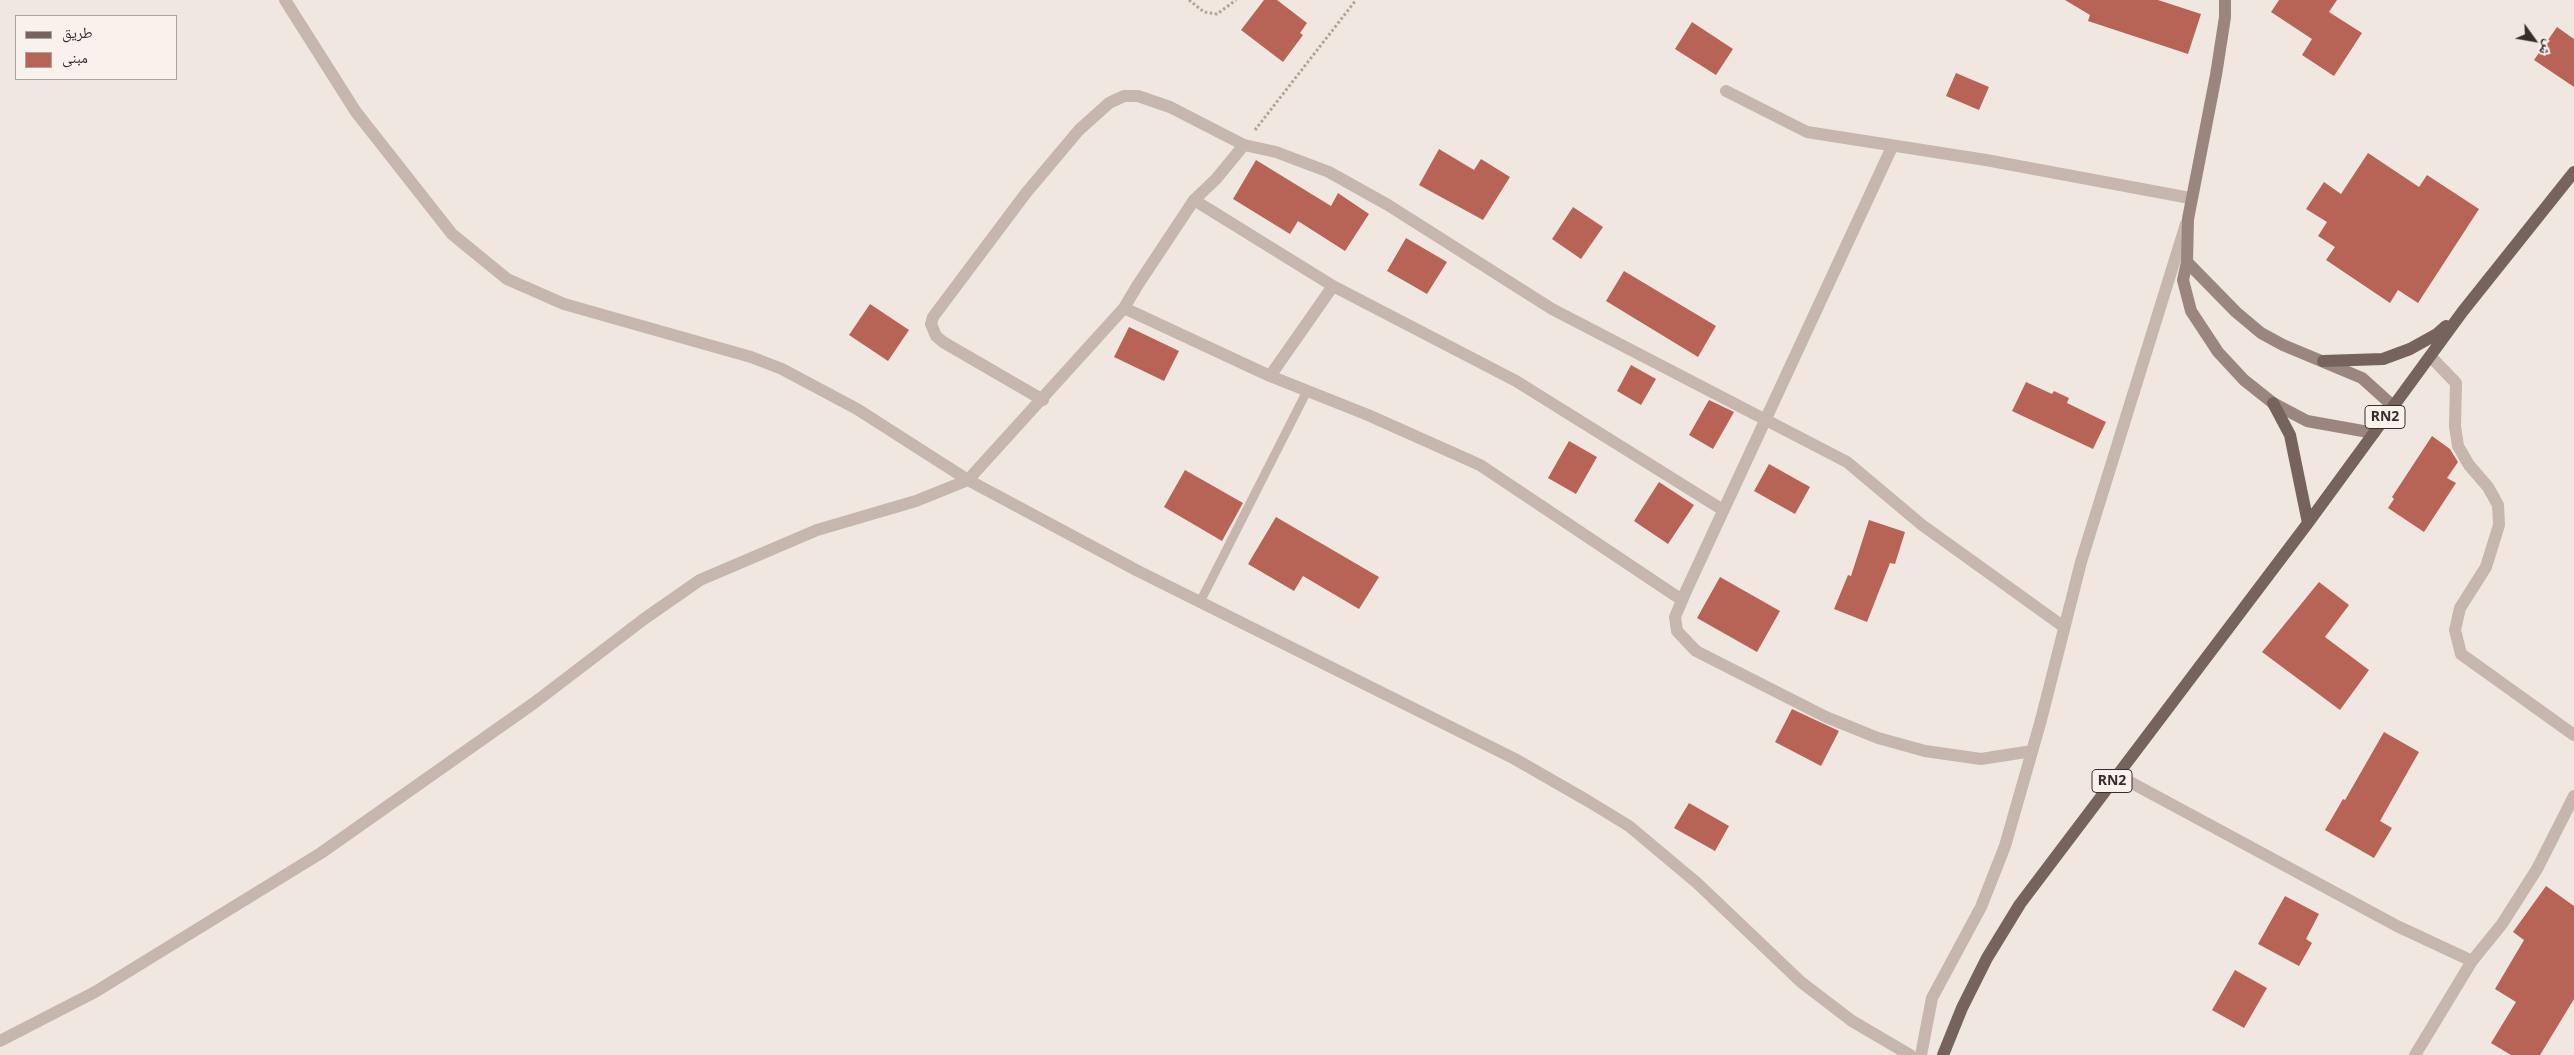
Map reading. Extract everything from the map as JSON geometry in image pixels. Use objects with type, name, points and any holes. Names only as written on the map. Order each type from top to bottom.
[{"type":"main road","points":[[2224,0],[2225,17],[2216,75],[2190,198],[2184,288],[2197,323],[2224,359],[2244,380],[2272,403],[2293,415],[2313,422],[2374,433]]},
{"type":"main road","name":"RN2","points":[[1942,1055],[1970,991],[2015,912],[2308,523],[2463,311],[2574,172]]},
{"type":"main road","points":[[2187,262],[2250,325],[2274,341],[2362,378],[2393,406]]},
{"type":"main road","points":[[2323,361],[2373,360],[2392,356],[2437,334],[2463,311]]},
{"type":"main road","points":[[2272,403],[2290,435],[2308,523]]},
{"type":"street","points":[[285,0],[356,112],[452,234],[507,279],[564,304],[751,357],[782,369],[857,409],[968,480],[1200,602],[1515,758],[1629,826],[1697,883],[1801,982],[1852,1021],[1910,1055]]},
{"type":"street","points":[[1726,91],[1807,132],[1892,147],[1986,160],[2190,198]]},
{"type":"street","points":[[1043,400],[943,342],[936,336],[931,324],[933,317],[1026,193],[1079,130],[1109,103],[1124,96],[1138,96],[1170,107],[1244,145],[1276,152],[1337,176],[1388,205],[1552,309],[1847,462],[1922,525],[2064,627]]},
{"type":"street","points":[[0,1041],[95,992],[321,853],[527,708],[644,619],[700,580],[817,530],[916,501],[968,480],[1043,400],[1124,308],[1136,286],[1194,200],[1216,179],[1244,145]]},
{"type":"street","points":[[1892,147],[1682,600],[1675,617],[1677,631],[1696,651],[1826,717],[1878,738],[1924,751],[1980,759],[2032,751]]},
{"type":"street","points":[[1194,200],[1333,286],[1516,381],[1723,510]]},
{"type":"street","points":[[1921,1055],[1932,998],[1981,907],[2005,846],[2032,751],[2081,562],[2188,219]]},
{"type":"street","points":[[1270,376],[1333,286]]},
{"type":"street","points":[[1124,308],[1270,376],[1368,415],[1480,465],[1682,600]]},
{"type":"street","points":[[2430,356],[2456,383],[2455,426],[2458,446],[2469,465],[2488,487],[2498,505],[2499,525],[2486,568],[2460,608],[2455,630],[2461,654],[2574,735]]},
{"type":"street","points":[[2117,775],[2397,926],[2472,961]]},
{"type":"street","points":[[2415,1055],[2472,961],[2502,924],[2537,870],[2574,796]]},
{"type":"lane","points":[[1200,602],[1307,391]]},
{"type":"path","points":[[1189,0],[1204,12],[1218,14],[1236,0]]},
{"type":"path","points":[[1244,145],[1356,0]]},
{"type":"building","points":[[1264,0],[1277,0],[1307,23],[1300,33],[1303,35],[1283,62],[1241,30]]},
{"type":"building","points":[[2065,0],[2158,0],[2201,14],[2188,54],[2088,21],[2090,15]]},
{"type":"building","points":[[2279,0],[2337,0],[2329,12],[2362,33],[2334,76],[2302,55],[2312,39],[2271,12]]},
{"type":"building","points":[[1692,22],[1733,49],[1716,75],[1675,49]]},
{"type":"building","points":[[2557,27],[2574,39],[2574,87],[2534,60]]},
{"type":"building","points":[[1956,73],[1989,87],[1979,110],[1946,96]]},
{"type":"building","points":[[1439,149],[1474,170],[1481,159],[1510,177],[1483,220],[1419,185]]},
{"type":"building","points":[[2368,153],[2419,187],[2427,175],[2479,209],[2418,303],[2398,290],[2390,303],[2326,260],[2335,247],[2318,236],[2327,222],[2306,209],[2324,182],[2341,194]]},
{"type":"building","points":[[1256,160],[1331,206],[1338,193],[1369,214],[1345,251],[1298,221],[1290,234],[1233,199]]},
{"type":"building","points":[[1573,207],[1603,227],[1581,259],[1552,239]]},
{"type":"building","points":[[1406,238],[1447,262],[1427,294],[1387,271]]},
{"type":"building","points":[[1624,271],[1716,326],[1698,357],[1606,301]]},
{"type":"building","points":[[870,304],[909,330],[888,361],[849,335]]},
{"type":"building","points":[[1129,327],[1179,351],[1164,381],[1114,357]]},
{"type":"building","points":[[1631,365],[1656,379],[1641,405],[1617,391]]},
{"type":"building","points":[[2026,382],[2052,394],[2054,391],[2069,398],[2067,403],[2106,422],[2093,449],[2012,411]]},
{"type":"building","points":[[1709,400],[1734,412],[1713,449],[1689,435]]},
{"type":"building","points":[[2432,436],[2450,449],[2458,462],[2447,478],[2456,483],[2424,532],[2388,508],[2394,499],[2392,497]]},
{"type":"building","points":[[1569,441],[1597,457],[1576,494],[1548,478]]},
{"type":"building","points":[[1769,464],[1810,487],[1795,514],[1754,491]]},
{"type":"building","points":[[1185,470],[1243,503],[1222,541],[1164,507]]},
{"type":"building","points":[[1659,482],[1694,505],[1668,544],[1634,521]]},
{"type":"building","points":[[1276,517],[1379,577],[1359,609],[1303,576],[1294,591],[1248,564]]},
{"type":"building","points":[[1869,520],[1905,532],[1895,564],[1890,563],[1867,622],[1834,609],[1848,575],[1851,576]]},
{"type":"building","points":[[1720,577],[1780,611],[1757,652],[1697,618]]},
{"type":"building","points":[[2319,582],[2349,605],[2325,637],[2369,670],[2340,710],[2262,652]]},
{"type":"building","points":[[1792,709],[1839,731],[1821,766],[1775,742]]},
{"type":"building","points":[[2384,732],[2419,752],[2380,821],[2392,828],[2374,858],[2325,830],[2343,799],[2345,800]]},
{"type":"building","points":[[1689,803],[1729,826],[1715,851],[1674,828]]},
{"type":"building","points":[[2546,886],[2574,906],[2574,999],[2540,1055],[2511,1055],[2491,1043],[2516,1002],[2495,989],[2524,940],[2513,932]]},
{"type":"building","points":[[2285,896],[2319,914],[2306,939],[2312,943],[2299,966],[2258,944]]},
{"type":"building","points":[[2235,970],[2267,988],[2244,1028],[2212,1010]]}]
